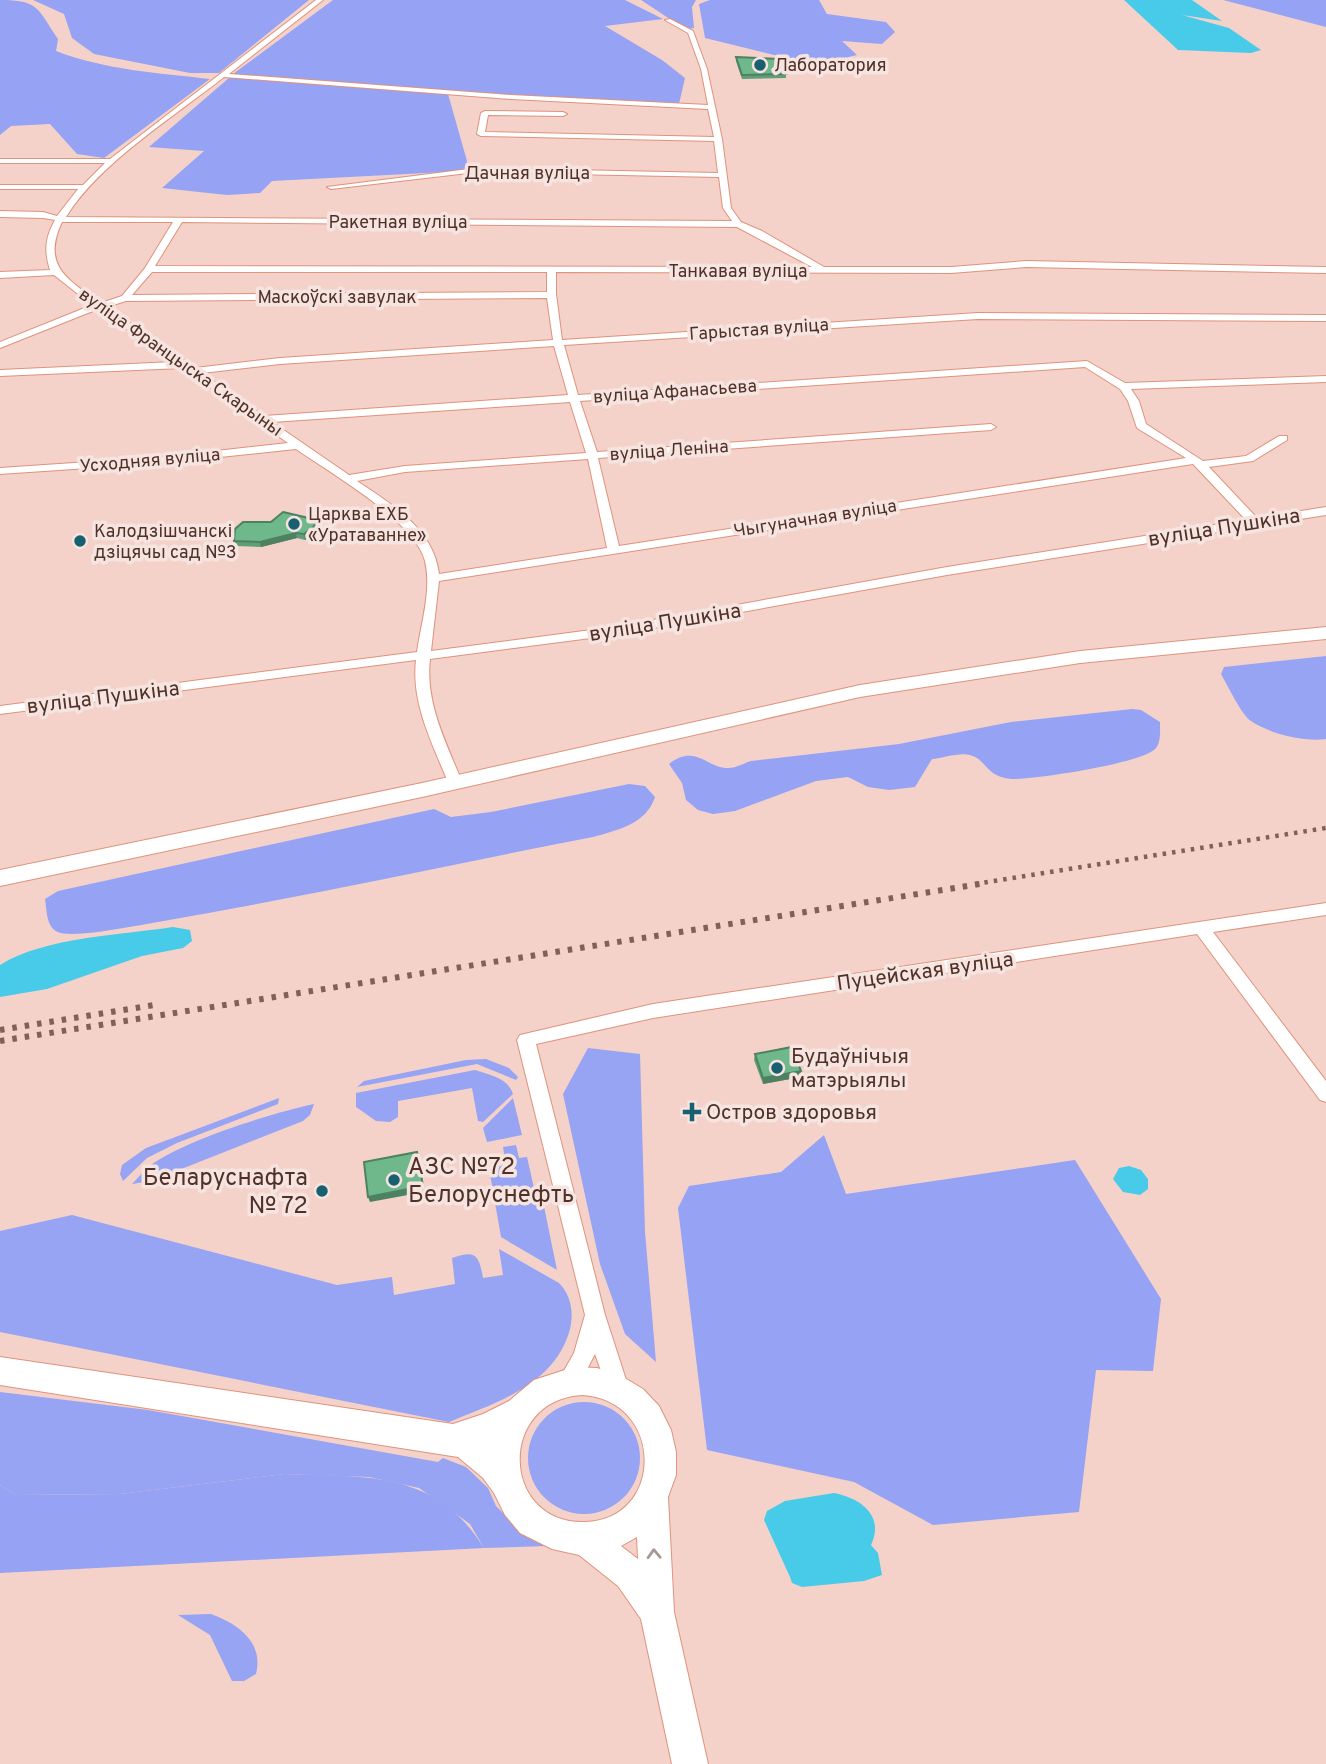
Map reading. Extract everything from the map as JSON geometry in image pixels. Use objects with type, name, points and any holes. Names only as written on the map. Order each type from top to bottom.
[{"type":"main road","points":[[522,1410],[508,1431],[502,1456],[504,1481],[514,1505],[533,1524],[557,1536],[585,1539],[612,1532],[624,1525],[635,1518],[652,1497]]},
{"type":"street","points":[[0,275],[56,272],[50,248],[59,219],[85,187],[112,162],[221,75],[320,0]]},
{"type":"street","points":[[668,20],[691,32],[704,69],[718,139],[727,208],[738,224],[824,270]]},
{"type":"street","points":[[221,75],[511,97],[710,107]]},
{"type":"street","points":[[563,114],[485,113],[481,135],[718,139]]},
{"type":"street","points":[[0,161],[112,162]]},
{"type":"street","name":"Дачная вуліца","points":[[331,187],[477,170],[723,175]]},
{"type":"street","points":[[0,187],[85,187]]},
{"type":"street","name":"Ракетная вуліца","points":[[0,214],[43,215],[59,219],[738,224]]},
{"type":"street","points":[[125,298],[149,270],[179,220]]},
{"type":"street","name":"Танкавая вуліца","points":[[149,270],[951,270],[1026,264],[1326,270]]},
{"type":"street","points":[[552,271],[550,295],[560,344],[592,455],[614,551]]},
{"type":"street","name":"вуліца Францыска Скарыны","points":[[56,272],[99,306],[384,506],[420,540],[433,564],[434,578],[421,656],[427,714],[455,782]]},
{"type":"street","name":"Маскоўскі завулак","points":[[0,345],[125,298],[550,295]]},
{"type":"street","name":"Гарыстая вуліца","points":[[0,373],[190,368],[978,316],[1326,318]]},
{"type":"street","name":"вуліца Афанасьева","points":[[263,419],[1087,365],[1125,386]]},
{"type":"street","points":[[1125,386],[1326,380]]},
{"type":"street","points":[[1125,386],[1136,402],[1141,426],[1198,462],[1253,521]]},
{"type":"street","name":"вуліца Леніна","points":[[347,479],[405,469],[991,427]]},
{"type":"street","name":"Чыгуначная вуліца","points":[[434,578],[1198,462],[1249,459],[1283,438]]},
{"type":"street","name":"Усходняя вуліца","points":[[0,471],[162,460],[300,445]]},
{"type":"street","name":"вуліца Пушкіна","points":[[0,710],[614,631],[947,571],[1326,511]]},
{"type":"street","points":[[0,878],[455,782],[885,686],[1080,657],[1326,633]]},
{"type":"street","name":"Пуцейская вуліца","points":[[595,1315],[526,1040],[714,1001],[1326,909]]},
{"type":"street","points":[[1201,928],[1326,1095]]},
{"type":"street","points":[[568,1383],[584,1356],[595,1315]]},
{"type":"street","points":[[595,1315],[618,1389]]},
{"type":"street","points":[[0,1371],[453,1439],[483,1455],[504,1481]]},
{"type":"street","points":[[453,1439],[490,1427],[522,1410],[543,1393],[568,1383],[594,1382],[618,1389],[639,1402],[654,1422],[662,1446],[662,1472],[652,1497],[657,1612],[690,1764]]},
{"type":"street","points":[[585,1539],[630,1574],[657,1612]]},
{"type":"shaded area","points":[[0,0],[23,2],[36,8],[58,39],[56,51],[113,67],[210,79],[104,158],[77,154],[50,124],[11,126],[0,135]]},
{"type":"shaded area","points":[[33,0],[309,0],[219,73],[190,73],[94,54],[72,38],[64,14]]},
{"type":"shaded area","points":[[333,0],[625,0],[663,19],[605,26],[662,60],[685,78],[679,104],[488,94],[233,74]]},
{"type":"shaded area","points":[[641,0],[696,0],[692,7],[694,28],[685,29]]},
{"type":"shaded area","points":[[710,0],[819,0],[827,14],[886,22],[895,32],[882,44],[842,41],[857,55],[815,65],[705,38],[699,4]]},
{"type":"shaded area","points":[[1124,0],[1192,0],[1222,21],[1182,15],[1229,28],[1261,50],[1251,53],[1178,50]]},
{"type":"shaded area","points":[[1223,0],[1326,0],[1326,27]]},
{"type":"shaded area","points":[[230,77],[448,94],[467,161],[465,171],[272,181],[260,193],[227,195],[162,188],[204,151],[149,147]]},
{"type":"shaded area","points":[[1326,656],[1326,739],[1287,736],[1251,721],[1221,674],[1224,667]]},
{"type":"shaded area","points":[[1141,710],[1160,722],[1156,748],[1148,754],[1112,764],[1044,776],[1005,778],[992,772],[976,757],[956,755],[932,759],[915,787],[889,790],[868,787],[848,777],[816,781],[735,811],[713,814],[698,810],[686,800],[682,783],[669,764],[678,758],[694,756],[721,767],[732,768],[751,761],[899,744],[1011,722]]},
{"type":"shaded area","points":[[629,784],[645,786],[655,797],[651,806],[638,820],[593,837],[106,931],[66,934],[54,930],[48,918],[45,899],[58,891],[434,809],[451,817],[491,812]]},
{"type":"shaded area","points":[[173,927],[190,930],[192,941],[183,948],[142,956],[47,989],[0,997],[0,965],[18,956],[61,943]]},
{"type":"shaded area","points":[[588,1048],[640,1054],[645,1232],[656,1362],[625,1334],[600,1264],[563,1094]]},
{"type":"shaded area","points":[[486,1059],[509,1068],[518,1077],[516,1080],[477,1064],[357,1087],[364,1081],[466,1060]]},
{"type":"shaded area","points":[[475,1070],[503,1081],[513,1094],[483,1122],[478,1121],[472,1088],[398,1101],[398,1117],[390,1122],[376,1121],[356,1107],[356,1093]]},
{"type":"shaded area","points":[[279,1098],[278,1104],[177,1143],[147,1158],[123,1181],[120,1174],[122,1165],[146,1148]]},
{"type":"shaded area","points":[[513,1098],[522,1135],[487,1142],[483,1128]]},
{"type":"shaded area","points":[[314,1104],[310,1115],[303,1121],[151,1181],[132,1184],[151,1165],[185,1146],[253,1121]]},
{"type":"shaded area","points":[[824,1135],[846,1194],[1075,1160],[1161,1299],[1153,1371],[1096,1370],[1079,1512],[933,1525],[854,1482],[707,1450],[678,1208],[689,1186],[781,1172]]},
{"type":"shaded area","points":[[516,1145],[519,1158],[527,1157],[534,1188],[540,1187],[557,1270],[501,1237],[489,1168],[506,1165],[503,1147]]},
{"type":"shaded area","points":[[1129,1166],[1141,1170],[1148,1179],[1148,1189],[1140,1195],[1123,1192],[1113,1179],[1119,1168]]},
{"type":"shaded area","points":[[72,1215],[337,1285],[392,1277],[394,1295],[455,1284],[452,1258],[466,1254],[475,1256],[483,1278],[503,1275],[499,1249],[559,1283],[570,1304],[570,1329],[552,1364],[538,1378],[504,1399],[449,1422],[0,1332],[0,1231]]},
{"type":"shaded area","points":[[0,1392],[148,1410],[438,1462],[443,1458],[466,1467],[488,1488],[496,1506],[522,1532],[547,1546],[484,1548],[470,1524],[419,1488],[369,1477],[284,1474],[120,1494],[16,1495],[0,1485]]},
{"type":"shaded area","points":[[584,1402],[605,1406],[624,1418],[636,1437],[640,1458],[636,1479],[624,1498],[605,1510],[584,1514],[563,1510],[544,1498],[532,1479],[528,1458],[532,1437],[544,1418],[563,1406]]},
{"type":"shaded area","points":[[284,1474],[371,1478],[421,1491],[444,1504],[465,1523],[484,1548],[0,1573],[0,1485],[16,1495],[120,1494]]},
{"type":"shaded area","points":[[834,1493],[853,1499],[868,1510],[875,1525],[871,1545],[878,1553],[882,1575],[864,1581],[802,1587],[792,1583],[764,1520],[767,1511],[785,1501]]},
{"type":"shaded area","points":[[211,1614],[231,1623],[247,1636],[256,1653],[256,1674],[244,1681],[232,1681],[210,1635],[178,1615]]},
{"type":"building","points":[[736,57],[780,59],[786,74],[742,75]]},
{"type":"building","points":[[283,512],[317,520],[315,523],[318,523],[304,534],[296,533],[260,542],[234,541],[235,529],[243,522],[271,522]]},
{"type":"building","name":"Будаўнічыя матэрыялы","points":[[792,1047],[801,1071],[763,1078],[755,1054]]},
{"type":"building","name":"АЗС №72 Белоруснефть","points":[[417,1152],[423,1186],[368,1197],[364,1162]]},
{"type":"railway","points":[[975,884],[1326,828]]},
{"type":"railway","points":[[0,1041],[986,883]]},
{"type":"railway","points":[[0,1030],[154,1005]]},
{"type":"place","name":"Лаборатория","points":[[760,65]]},
{"type":"place","name":"Царква ЕХБ «Уратаванне»","points":[[294,524]]},
{"type":"place","name":"Калодзішчанскі дзіцячы сад №3","points":[[80,541]]},
{"type":"place","name":"Будаўнічыя матэрыялы","points":[[777,1068]]},
{"type":"place","name":"Остров здоровья","points":[[692,1112]]},
{"type":"place","name":"АЗС №72 Белоруснефть","points":[[394,1180]]},
{"type":"place","name":"Беларуснафта № 72","points":[[322,1191]]}]
